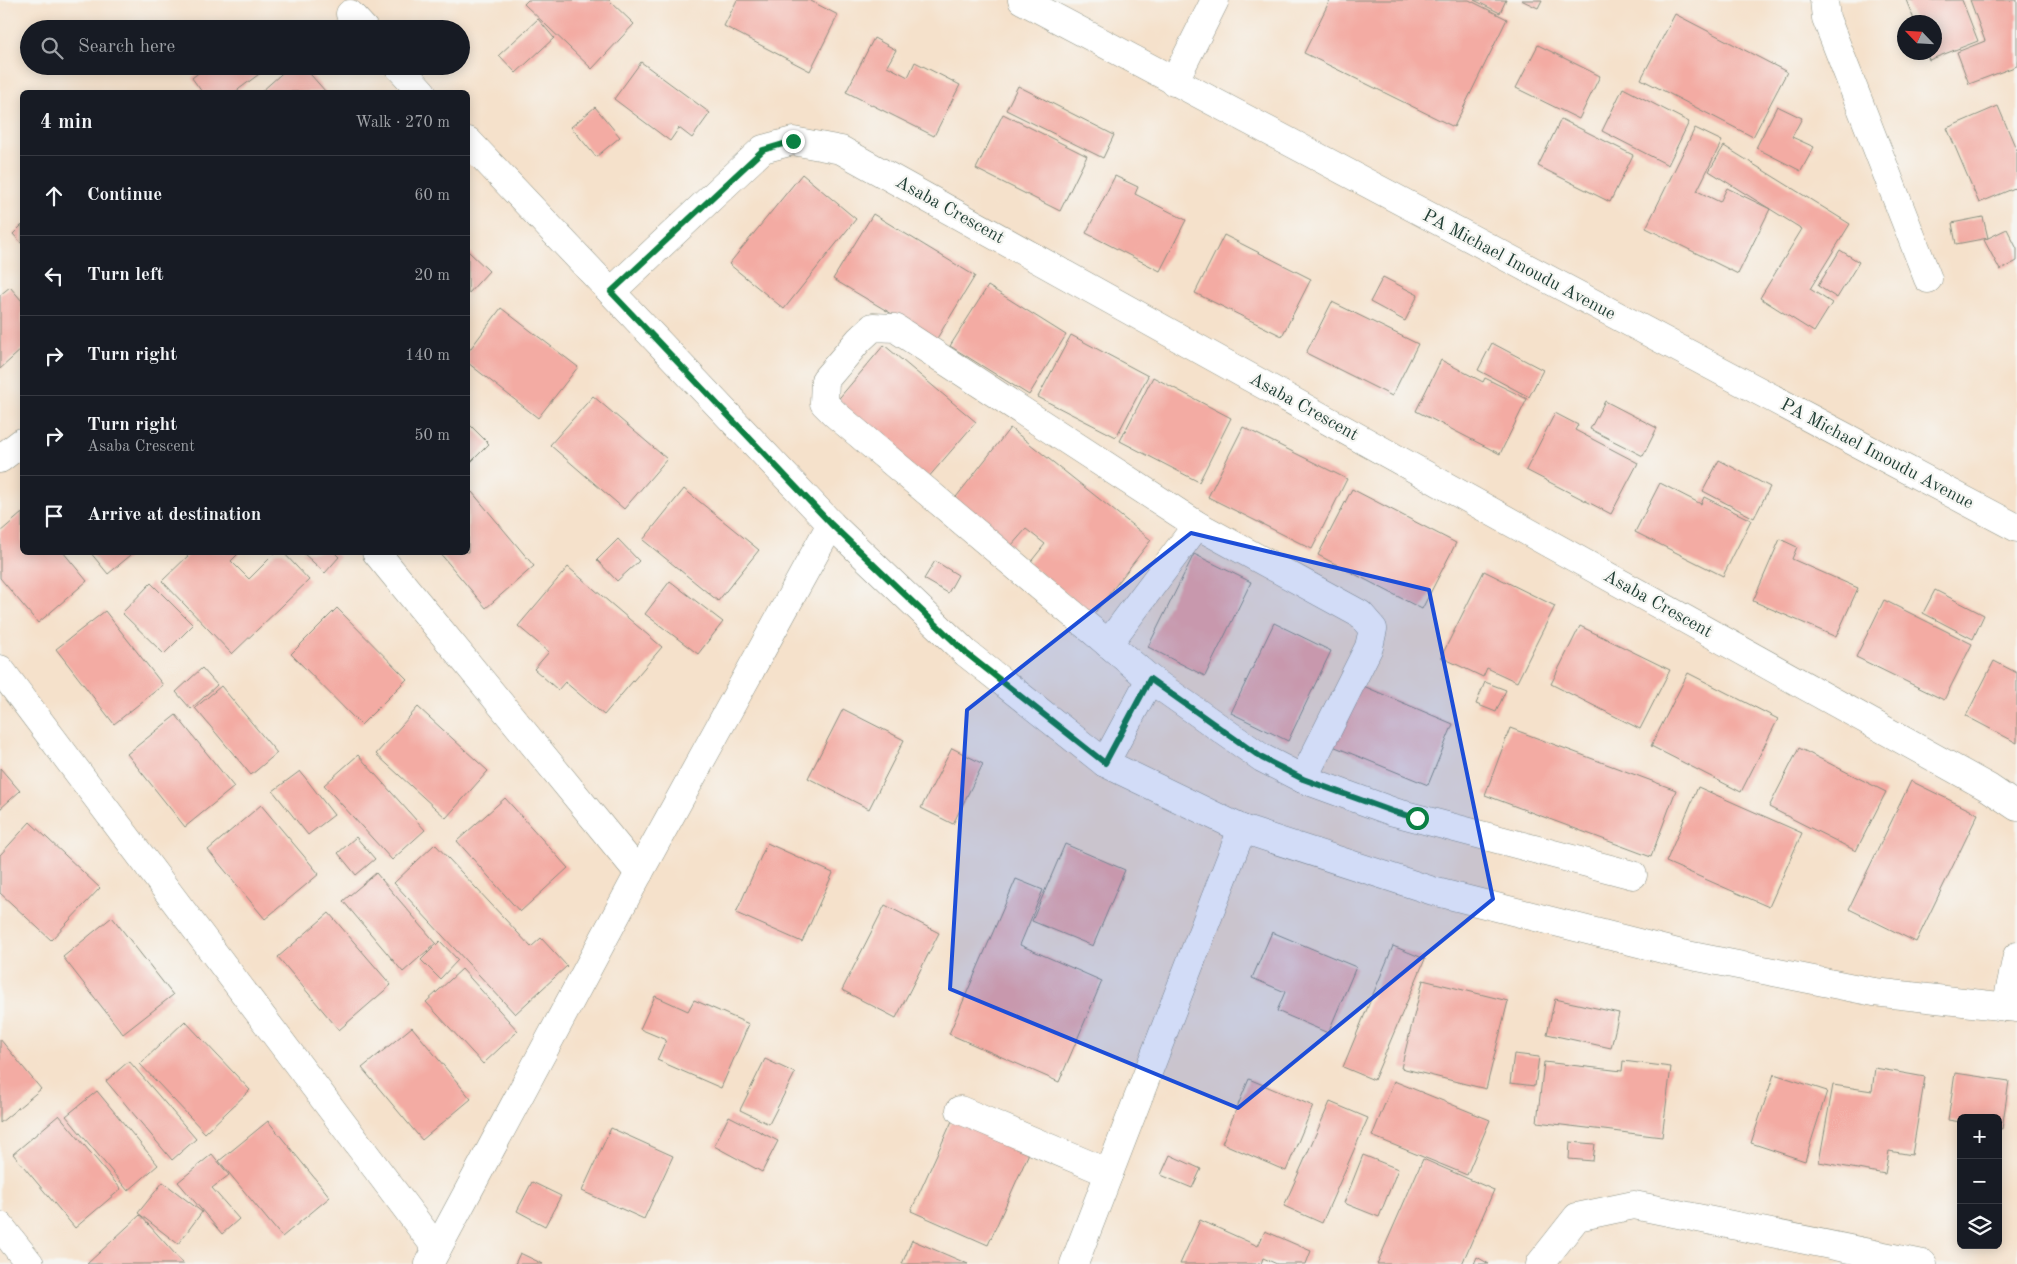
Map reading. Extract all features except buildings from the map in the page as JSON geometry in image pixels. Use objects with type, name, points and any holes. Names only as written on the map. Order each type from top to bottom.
[{"type":"street","name":"PA Michael Imoudu Avenue","points":[[1022,0],[2017,528]]},
{"type":"street","points":[[1174,82],[1215,0]]},
{"type":"street","points":[[1824,0],[1826,18],[1928,279]]},
{"type":"street","points":[[406,75],[420,90]]},
{"type":"street","name":"Asaba Crescent","points":[[611,292],[763,150],[793,141],[841,150],[1980,783],[2017,807]]},
{"type":"street","points":[[470,143],[831,524],[966,653],[1105,763],[1242,829],[1433,891],[1682,954],[1874,992],[2012,1008],[2017,956]]},
{"type":"street","points":[[1303,779],[1369,647],[1373,628],[1360,614],[1197,525],[895,328],[873,327],[859,340],[825,380],[824,403],[1150,679],[1262,758],[1303,779],[1394,812],[1633,875]]},
{"type":"street","points":[[0,459],[20,444]]},
{"type":"street","points":[[0,670],[433,1257],[639,873],[831,524]]},
{"type":"street","points":[[1108,644],[1197,525]]},
{"type":"street","points":[[378,555],[639,873]]},
{"type":"street","points":[[1105,763],[1150,679]]},
{"type":"street","points":[[1074,1264],[1242,829]]},
{"type":"street","points":[[960,1110],[1109,1173]]},
{"type":"street","points":[[1540,1264],[1577,1217],[1634,1205],[1923,1264]]},
{"type":"street","points":[[0,1226],[30,1264]]},
{"type":"highlighted area","points":[[1191,533],[1429,590],[1493,899],[1238,1108],[950,989],[967,710]]},
{"type":"route","points":[[793,141],[763,150],[611,292],[831,524],[966,653],[1105,763],[1150,679],[1262,758],[1303,779],[1394,812],[1417,818]]}]
